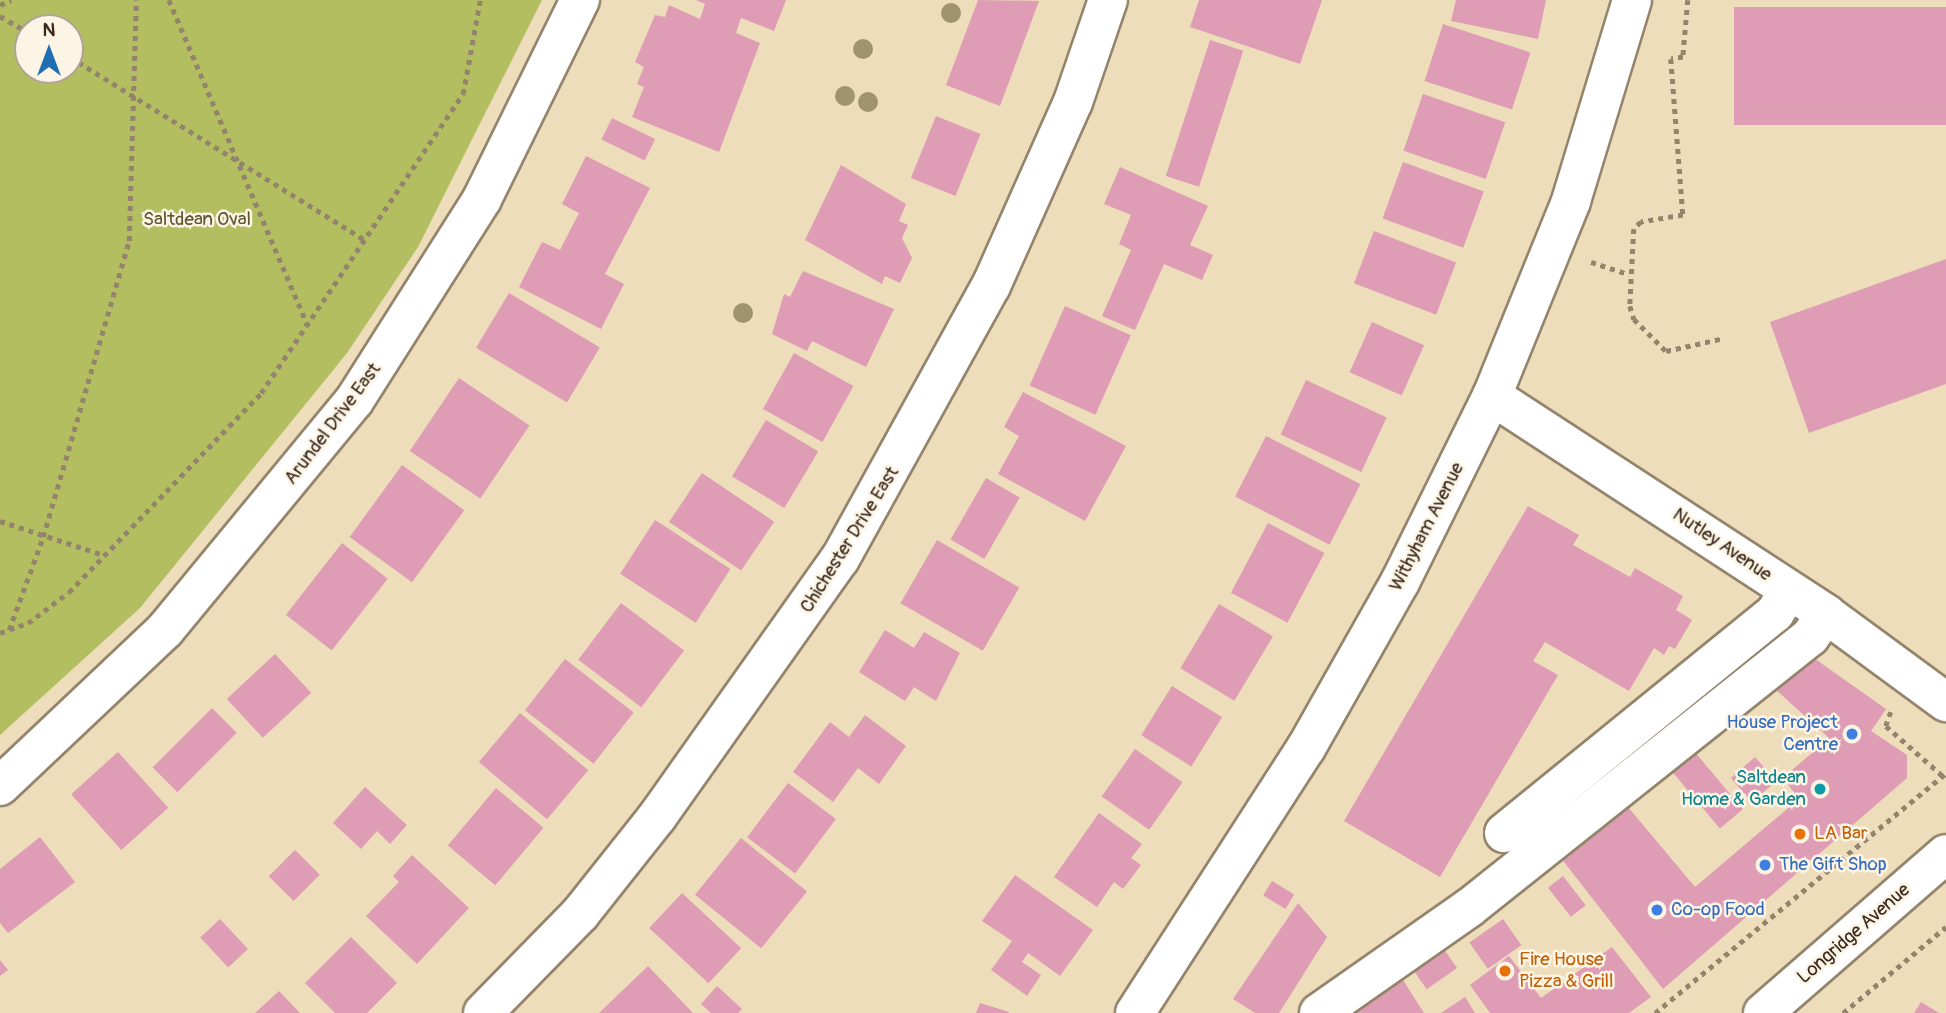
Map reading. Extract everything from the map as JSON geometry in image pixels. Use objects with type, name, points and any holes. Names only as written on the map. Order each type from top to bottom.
[{"type":"street","name":"Arundel Drive East","points":[[0,786],[123,673],[207,584],[354,401],[482,199],[580,0]]},
{"type":"street","name":"Chichester Drive East","points":[[482,1013],[580,914],[657,817],[840,559],[991,286],[1073,102],[1108,0]]},
{"type":"street","name":"Withyham Avenue","points":[[1135,1013],[1306,748],[1400,582],[1492,396],[1571,201],[1632,0]]},
{"type":"street","name":"Nutley Avenue","points":[[1492,396],[1511,403],[1826,614],[1946,702]]},
{"type":"street","points":[[1504,833],[1775,613],[1789,590]]},
{"type":"street","points":[[1320,1013],[1480,900],[1810,637],[1826,614]]},
{"type":"street","name":"Longridge Avenue","points":[[1763,1013],[1946,855]]},
{"type":"path","points":[[0,5],[11,0]]},
{"type":"path","points":[[8,631],[43,537],[129,241],[136,0]]},
{"type":"path","points":[[169,0],[245,171],[307,324]]},
{"type":"path","points":[[0,633],[44,613],[261,393],[463,94],[480,0]]},
{"type":"path","points":[[1688,0],[1683,57],[1671,58],[1683,215],[1637,225],[1629,274],[1632,316],[1660,348],[1682,352],[1724,338]]},
{"type":"path","points":[[84,65],[132,93],[245,171],[363,239]]},
{"type":"path","points":[[1585,260],[1629,274]]},
{"type":"path","points":[[0,521],[104,555]]},
{"type":"path","points":[[1655,1013],[1946,773]]},
{"type":"path","points":[[1843,1013],[1946,927]]},
{"type":"green space","name":"Saltdean Oval","points":[[0,0],[542,0],[418,247],[347,353],[140,608],[0,735]]},
{"type":"building","points":[[696,0],[786,0],[774,31],[741,18],[736,33],[760,43],[719,152],[632,117],[644,87],[637,84],[644,67],[635,62],[655,15],[665,17],[669,5],[700,19],[705,4]]},
{"type":"building","points":[[978,0],[1039,1],[1000,106],[946,85]]},
{"type":"building","points":[[1199,0],[1322,0],[1300,64],[1190,27]]},
{"type":"building","points":[[1456,0],[1546,0],[1538,39],[1451,21]]},
{"type":"building","points":[[1734,7],[1946,7],[1946,125],[1734,125]]},
{"type":"building","points":[[1443,24],[1530,52],[1512,109],[1424,81]]},
{"type":"building","points":[[1210,40],[1243,51],[1199,187],[1166,176]]},
{"type":"building","points":[[1423,94],[1505,122],[1486,179],[1403,151]]},
{"type":"building","points":[[936,116],[981,134],[955,196],[911,178]]},
{"type":"building","points":[[612,118],[655,139],[645,161],[601,140]]},
{"type":"building","points":[[586,156],[650,188],[605,274],[624,284],[601,329],[519,287],[542,242],[560,250],[579,213],[562,204]]},
{"type":"building","points":[[1403,162],[1484,191],[1463,248],[1382,218]]},
{"type":"building","points":[[841,165],[906,204],[899,221],[908,225],[902,238],[912,258],[900,283],[885,276],[882,284],[805,240]]},
{"type":"building","points":[[1120,167],[1208,206],[1190,245],[1213,255],[1202,280],[1164,264],[1135,330],[1102,316],[1131,250],[1119,244],[1131,215],[1104,204]]},
{"type":"building","points":[[1374,231],[1456,263],[1436,315],[1354,283]]},
{"type":"building","points":[[1946,259],[1946,384],[1809,433],[1770,322]]},
{"type":"building","points":[[803,271],[894,309],[866,367],[812,341],[807,351],[772,334],[784,294],[790,297]]},
{"type":"building","points":[[509,293],[600,348],[567,402],[476,348]]},
{"type":"building","points":[[1065,306],[1131,335],[1095,415],[1030,385]]},
{"type":"building","points":[[1372,322],[1424,345],[1402,395],[1350,372]]},
{"type":"building","points":[[794,353],[853,386],[822,442],[763,409]]},
{"type":"building","points":[[459,378],[529,426],[480,498],[410,451]]},
{"type":"building","points":[[1306,380],[1387,418],[1361,472],[1281,434]]},
{"type":"building","points":[[1023,392],[1126,446],[1085,521],[998,474],[1019,436],[1004,427]]},
{"type":"building","points":[[766,420],[818,451],[784,508],[732,477]]},
{"type":"building","points":[[1266,436],[1360,484],[1330,545],[1235,497]]},
{"type":"building","points":[[402,465],[464,510],[412,582],[350,537]]},
{"type":"building","points":[[702,473],[774,522],[741,571],[669,522]]},
{"type":"building","points":[[986,478],[1020,497],[984,559],[951,539]]},
{"type":"building","points":[[1528,506],[1579,535],[1573,545],[1630,577],[1635,568],[1683,596],[1676,610],[1692,620],[1675,649],[1669,646],[1664,655],[1654,648],[1629,691],[1545,642],[1533,661],[1558,675],[1440,877],[1344,821]]},
{"type":"building","points":[[655,520],[730,569],[696,623],[620,574]]},
{"type":"building","points":[[1268,523],[1325,553],[1287,623],[1231,593]]},
{"type":"building","points":[[937,540],[1019,588],[983,651],[900,603]]},
{"type":"building","points":[[342,543],[388,579],[332,650],[286,615]]},
{"type":"building","points":[[621,603],[684,651],[641,707],[578,660]]},
{"type":"building","points":[[1219,604],[1273,636],[1234,701],[1180,668]]},
{"type":"building","points":[[885,630],[914,648],[924,632],[960,653],[936,701],[914,687],[905,701],[859,672]]},
{"type":"building","points":[[275,654],[311,693],[263,738],[227,699]]},
{"type":"building","points":[[1811,656],[1886,709],[1871,731],[1907,755],[1907,778],[1663,989],[1557,853],[1623,801],[1695,887],[1799,799],[1783,778],[1829,738],[1774,688]]},
{"type":"building","points":[[565,659],[634,713],[594,764],[525,710]]},
{"type":"building","points":[[1172,686],[1222,717],[1191,766],[1141,735]]},
{"type":"building","points":[[212,708],[237,733],[177,792],[153,767]]},
{"type":"building","points":[[520,713],[588,770],[547,819],[479,762]]},
{"type":"building","points":[[865,715],[906,746],[879,784],[858,768],[833,802],[793,772],[830,722],[849,737]]},
{"type":"building","points":[[1135,749],[1183,782],[1149,830],[1102,797]]},
{"type":"building","points":[[1694,751],[1743,809],[1720,829],[1671,770]]},
{"type":"building","points":[[118,752],[168,808],[121,850],[71,794]]},
{"type":"building","points":[[1755,757],[1776,781],[1752,802],[1731,778]]},
{"type":"building","points":[[788,783],[836,819],[795,873],[747,837]]},
{"type":"building","points":[[365,787],[407,825],[390,844],[377,831],[361,849],[333,823]]},
{"type":"building","points":[[496,788],[543,828],[495,885],[448,845]]},
{"type":"building","points":[[1099,813],[1142,844],[1131,858],[1141,865],[1123,889],[1114,882],[1097,907],[1054,877]]},
{"type":"building","points":[[40,837],[75,882],[8,933],[0,923],[0,869]]},
{"type":"building","points":[[741,838],[807,891],[761,948],[695,895]]},
{"type":"building","points":[[295,850],[320,875],[294,901],[269,876]]},
{"type":"building","points":[[412,855],[469,908],[417,964],[366,916],[399,882],[393,876]]},
{"type":"building","points":[[1015,875],[1093,930],[1060,976],[1028,953],[1022,962],[1041,975],[1027,996],[991,970],[1012,941],[982,921]]},
{"type":"building","points":[[1563,876],[1586,905],[1571,917],[1548,888]]},
{"type":"building","points":[[1272,881],[1294,894],[1286,909],[1263,896]]},
{"type":"building","points":[[682,893],[741,948],[709,983],[649,928]]},
{"type":"building","points":[[1298,903],[1327,937],[1279,1013],[1255,1013],[1233,999]]},
{"type":"building","points":[[220,919],[248,949],[228,967],[200,937]]},
{"type":"building","points":[[1503,919],[1521,945],[1488,969],[1469,943]]},
{"type":"building","points":[[351,937],[397,983],[367,1013],[335,1013],[305,983]]},
{"type":"building","points":[[1441,945],[1457,968],[1427,989],[1411,966]]},
{"type":"building","points":[[1612,947],[1651,997],[1629,1013],[1490,1013],[1470,985],[1509,956],[1541,998]]},
{"type":"building","points":[[0,960],[8,970],[0,976]]},
{"type":"building","points":[[648,966],[693,1013],[599,1013]]},
{"type":"building","points":[[1403,980],[1424,1013],[1353,1013],[1369,1003]]},
{"type":"building","points":[[717,986],[742,1009],[738,1013],[711,1013],[701,1004]]},
{"type":"building","points":[[279,991],[300,1013],[255,1013]]},
{"type":"building","points":[[1465,997],[1475,1013],[1441,1013]]},
{"type":"building","points":[[1921,1002],[1939,1013],[1914,1013]]},
{"type":"building","points":[[980,1003],[1009,1012],[1009,1013],[976,1013]]},
{"type":"place","name":"House Project Centre","points":[[1852,734]]},
{"type":"place","name":"Saltdean Home & Garden","points":[[1820,789]]},
{"type":"place","name":"LA Bar","points":[[1800,834]]},
{"type":"place","name":"The Gift Shop","points":[[1765,865]]},
{"type":"place","name":"Co-op Food","points":[[1657,910]]},
{"type":"place","name":"Fire House Pizza & Grill","points":[[1505,971]]}]
